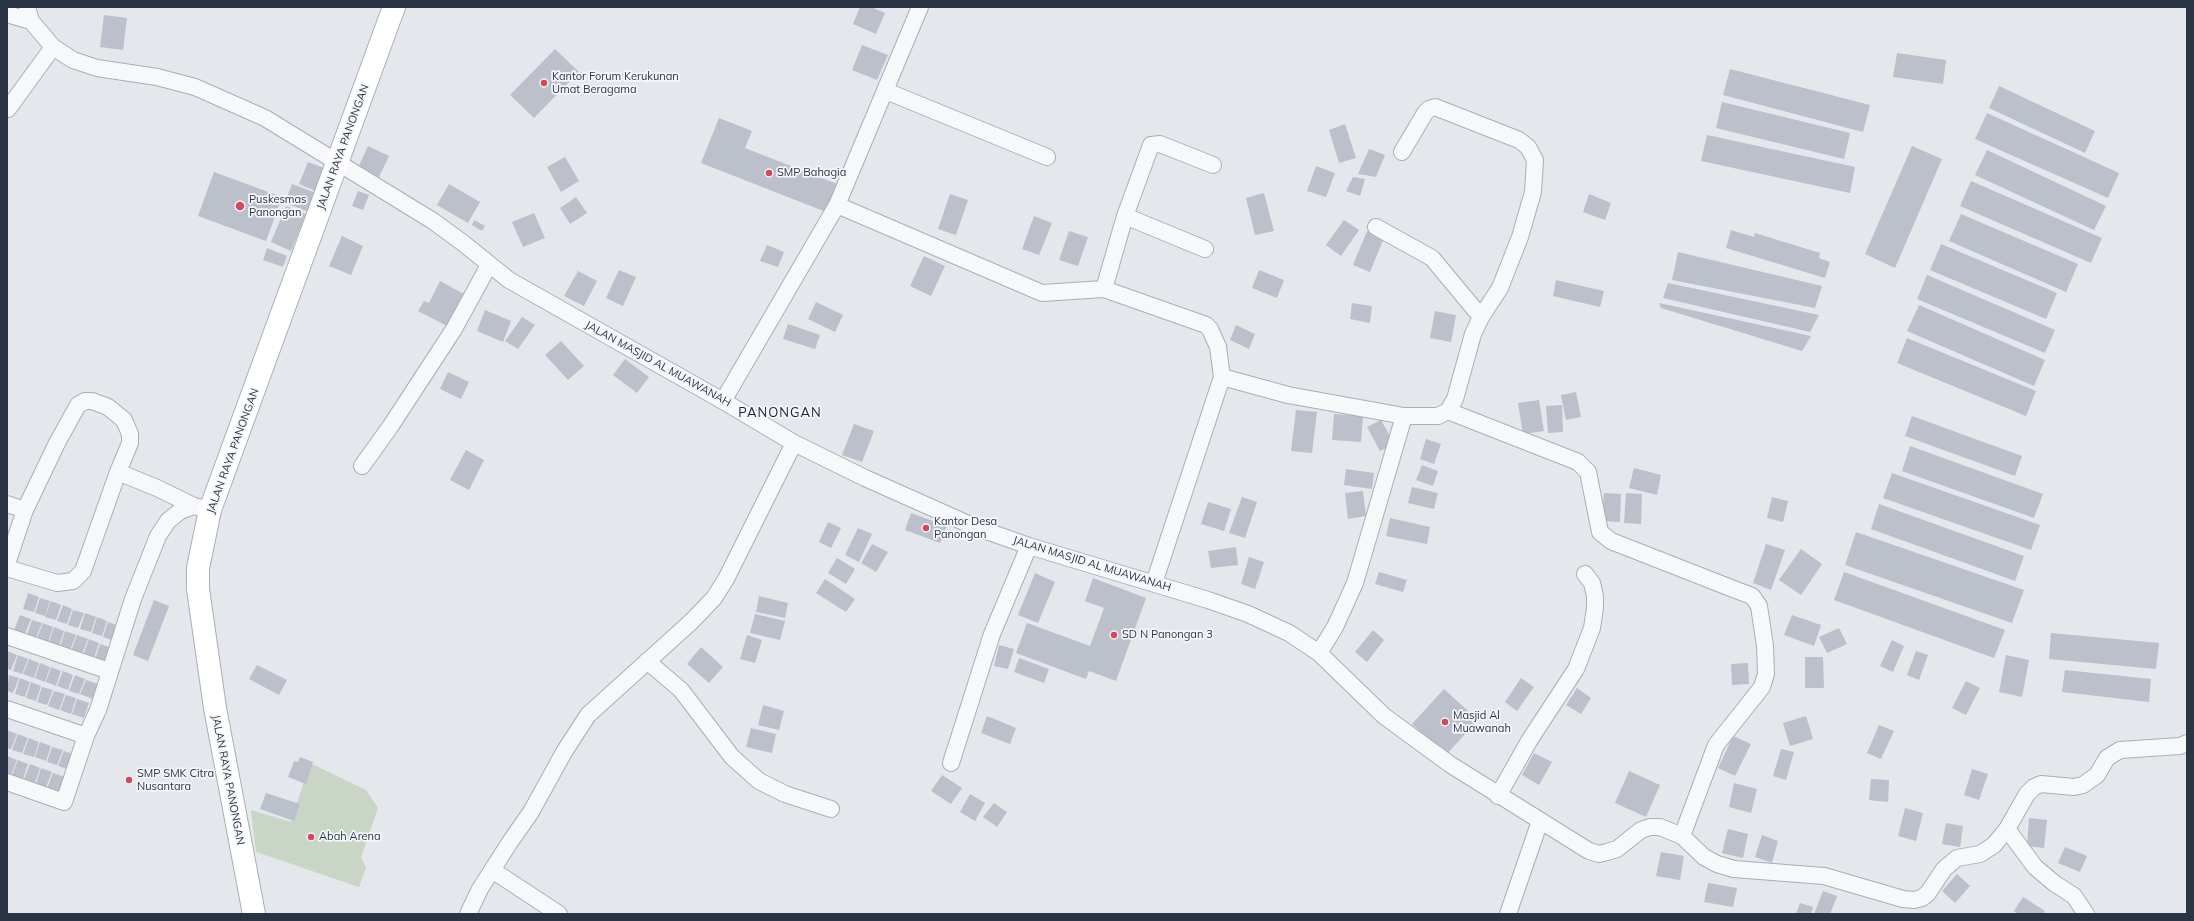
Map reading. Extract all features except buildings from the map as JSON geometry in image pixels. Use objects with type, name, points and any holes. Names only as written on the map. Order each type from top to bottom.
[{"type":"main road","name":"JALAN RAYA PANONGAN","points":[[254,914],[215,708],[198,590],[202,508],[337,163],[394,7]]},
{"type":"street","points":[[723,400],[837,205],[920,7]]},
{"type":"street","points":[[7,14],[29,14]]},
{"type":"street","name":"JALAN MASJID AL MUAWANAH","points":[[29,14],[53,47],[73,60],[98,68],[157,77],[195,87],[231,101],[265,118],[433,221],[516,284],[723,400],[794,443],[865,478],[975,527],[1029,546],[1154,583],[1248,614],[1289,633],[1319,653],[1384,716],[1451,765],[1498,796],[1589,851],[1599,854],[1617,849],[1641,830],[1650,827],[1666,828],[1682,836],[1704,857],[1717,864],[1734,869],[1824,876],[1903,899],[1914,900],[1922,898],[1928,893],[1944,869],[1957,858],[1988,850],[2007,829],[2028,794],[2038,785],[2074,787],[2083,785],[2097,775],[2107,758],[2113,753],[2131,748],[2180,746],[2187,743]]},
{"type":"street","points":[[8,109],[53,47]]},
{"type":"street","points":[[886,91],[1047,157]]},
{"type":"street","points":[[1222,377],[1288,395],[1404,416],[1438,416],[1448,411],[1455,399],[1473,334],[1481,316],[1500,288],[1520,237],[1533,192],[1536,170],[1532,153],[1528,147],[1519,140],[1435,107],[1429,109],[1425,113],[1402,152]]},
{"type":"street","points":[[1104,289],[1125,216],[1151,145],[1160,144],[1213,165]]},
{"type":"street","points":[[837,205],[1042,293],[1104,289],[1206,325],[1210,329],[1218,347],[1222,377],[1154,583]]},
{"type":"street","points":[[1125,216],[1205,249]]},
{"type":"street","points":[[1376,227],[1432,258],[1481,316]]},
{"type":"street","points":[[362,466],[390,427],[454,329],[489,265]]},
{"type":"street","points":[[7,564],[25,510],[73,412],[85,401],[92,401],[108,407],[124,420],[128,427],[130,443],[118,472],[83,571],[73,581],[57,583],[7,568]]},
{"type":"street","points":[[1448,411],[1578,462],[1588,472],[1600,532],[1611,541],[1752,596],[1760,606],[1765,646],[1766,674],[1762,687],[1716,745],[1682,836]]},
{"type":"street","points":[[1319,653],[1335,627],[1355,583],[1404,416]]},
{"type":"street","points":[[468,914],[492,870],[531,812],[564,752],[588,715],[647,660],[692,622],[714,598],[726,579],[794,443]]},
{"type":"street","points":[[118,472],[202,508]]},
{"type":"street","points":[[7,504],[25,510]]},
{"type":"street","points":[[7,782],[64,802],[86,736],[98,710],[109,671],[133,599],[158,536],[168,521],[180,511],[202,508]]},
{"type":"street","points":[[951,763],[992,634],[1029,546]]},
{"type":"street","points":[[1498,796],[1529,741],[1576,669],[1592,628],[1595,608],[1595,596],[1592,583],[1585,574]]},
{"type":"street","points":[[7,636],[109,671]]},
{"type":"street","points":[[647,660],[681,690],[732,758],[759,781],[785,794],[831,809]]},
{"type":"street","points":[[7,709],[86,736]]},
{"type":"street","points":[[1508,914],[1540,821]]},
{"type":"street","points":[[2007,829],[2035,868],[2074,896],[2086,914]]},
{"type":"street","points":[[492,870],[559,914]]},
{"type":"green space","name":"Abah Arena","points":[[310,763],[366,790],[378,808],[361,857],[366,868],[359,887],[256,852],[251,810],[291,822]]},
{"type":"place","name":"Kantor Forum Kerukunan Umat Beragama","points":[[544,83]]},
{"type":"place","name":"SMP Bahagia","points":[[769,173]]},
{"type":"place","name":"Puskesmas Panongan","points":[[240,206]]},
{"type":"place","name":"Kantor Desa Panongan","points":[[926,528]]},
{"type":"place","name":"SD N Panongan 3","points":[[1114,635]]},
{"type":"place","name":"Masjid Al Muawanah","points":[[1445,722]]},
{"type":"place","name":"SMP SMK Citra Nusantara","points":[[129,780]]},
{"type":"place","name":"Abah Arena","points":[[311,837]]},
{"type":"district","name":"PANONGAN","points":[[780,413]]}]
